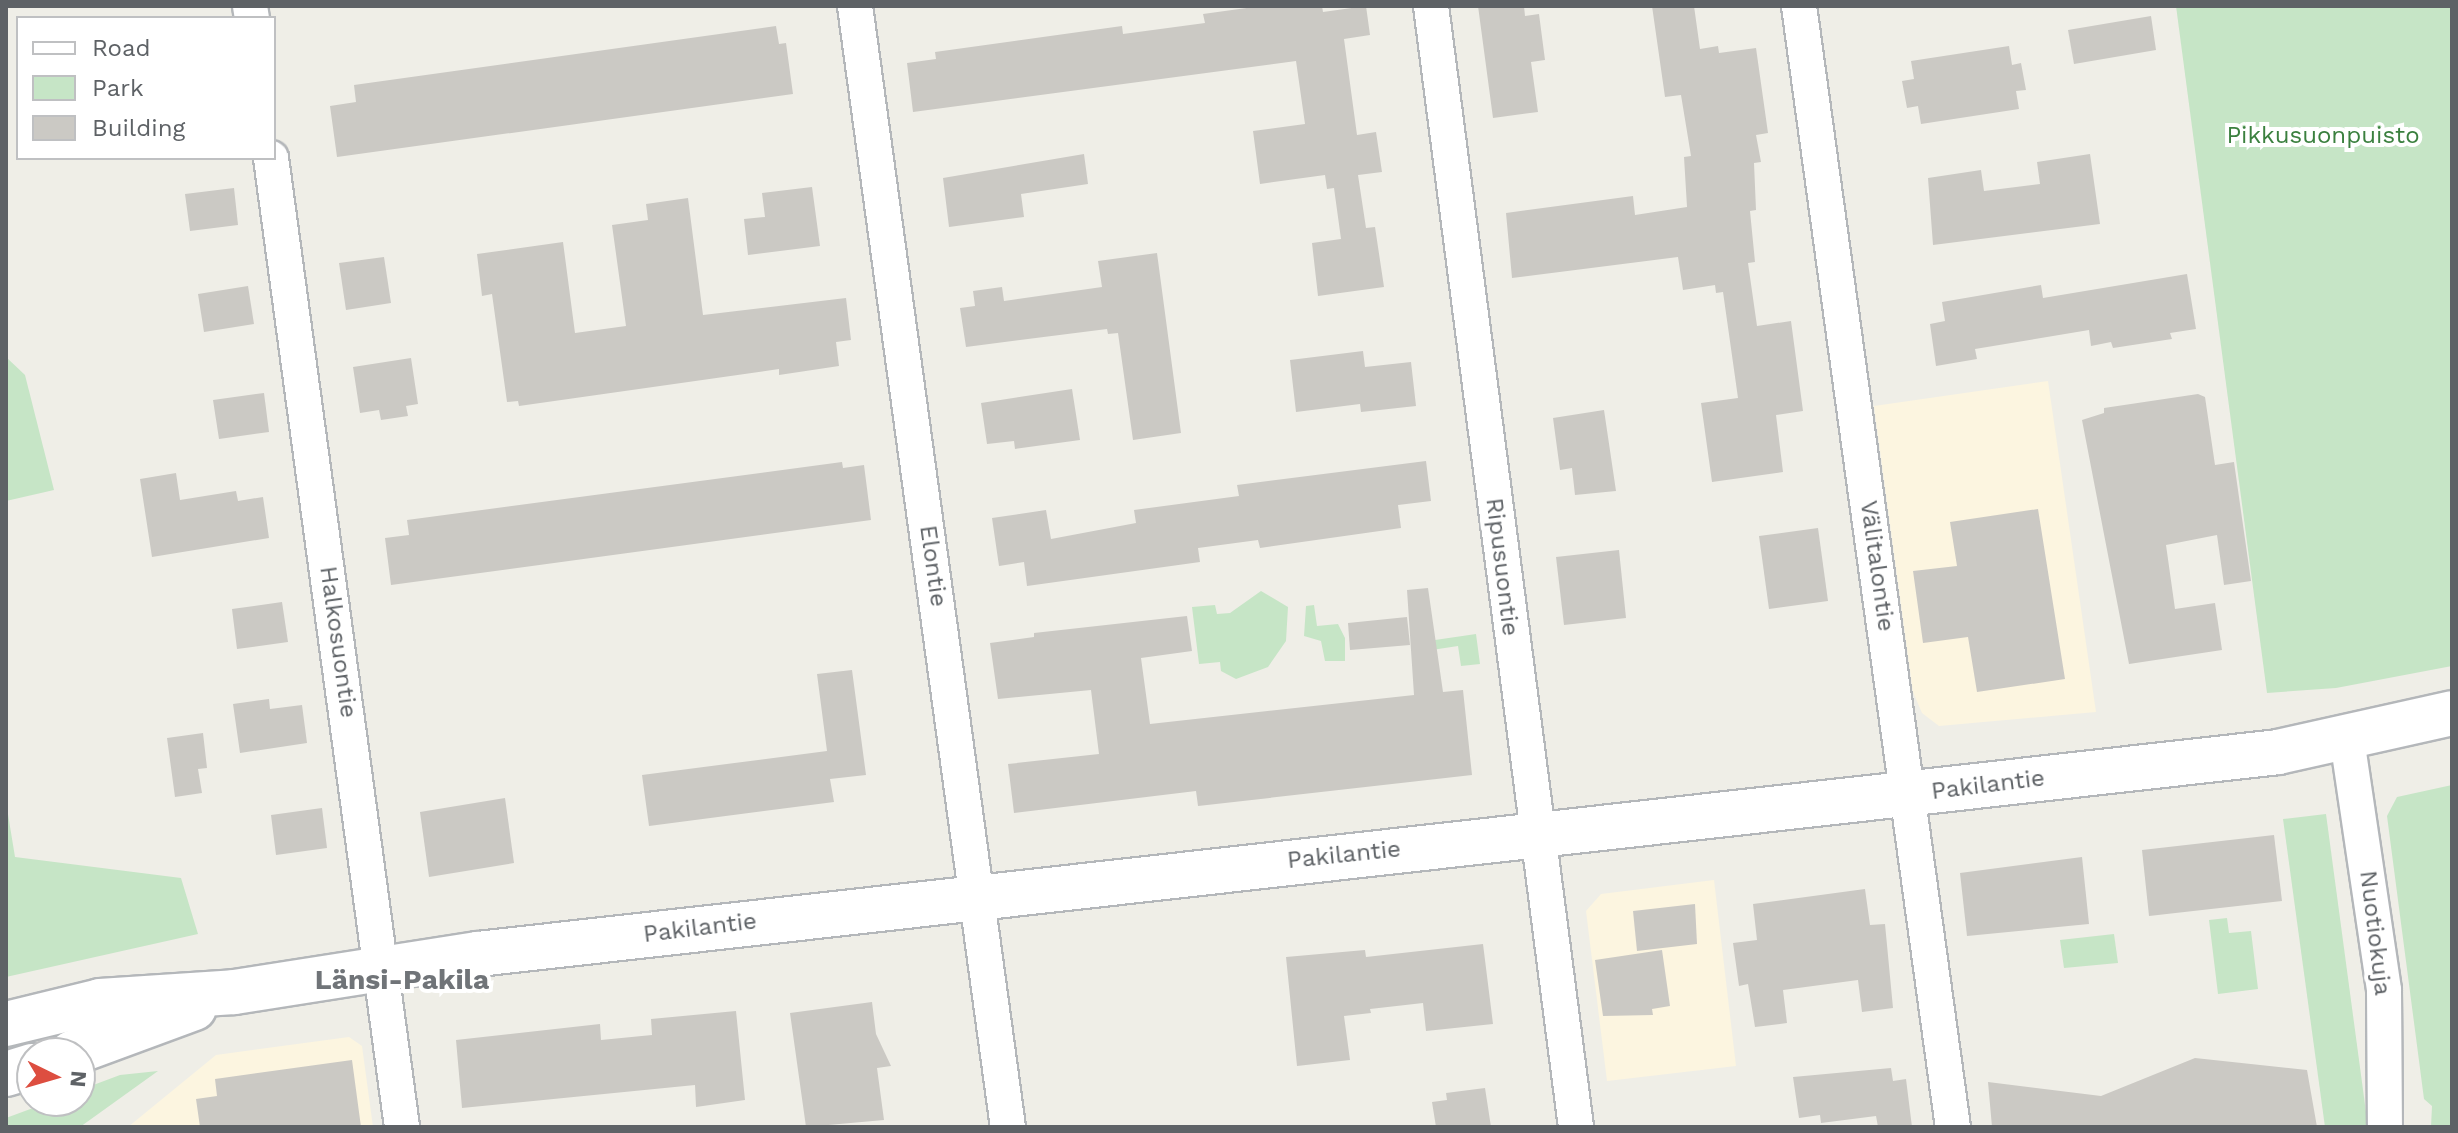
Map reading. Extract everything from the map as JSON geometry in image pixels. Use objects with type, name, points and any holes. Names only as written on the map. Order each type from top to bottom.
[{"type":"main road","name":"Pakilantie","points":[[6,1024],[100,1001],[234,992],[382,966],[977,895],[2278,752],[2347,739],[2452,713]]},
{"type":"main road","name":"Pakilantie","points":[[96,1044],[234,992]]},
{"type":"street","name":"Elontie","points":[[855,6],[1008,1127]]},
{"type":"street","name":"Ripusuontie","points":[[1431,6],[1576,1127]]},
{"type":"street","name":"Välitalontie","points":[[1799,6],[1953,1127]]},
{"type":"street","name":"Halkosuontie","points":[[271,160],[402,1127]]},
{"type":"street","name":"Nuotiokuja","points":[[2347,739],[2384,990],[2385,1127]]},
{"type":"shaded area","points":[[2048,381],[2096,712],[1939,726],[1922,713],[1913,692],[1874,406]]},
{"type":"shaded area","points":[[1714,880],[1736,1066],[1607,1081],[1586,911],[1601,894]]},
{"type":"shaded area","points":[[349,1037],[362,1046],[373,1127],[128,1127],[216,1055]]},
{"type":"green space","name":"Pikkusuonpuisto","points":[[2176,6],[2452,6],[2452,666],[2336,688],[2267,693]]},
{"type":"green space","points":[[6,357],[25,375],[54,490],[6,501]]},
{"type":"green space","points":[[1261,591],[1288,607],[1286,641],[1268,667],[1236,679],[1221,671],[1220,662],[1199,664],[1192,607],[1215,605],[1217,614],[1230,613]]},
{"type":"green space","points":[[1314,605],[1317,626],[1338,624],[1345,638],[1345,661],[1325,661],[1321,641],[1304,636],[1306,606]]},
{"type":"green space","points":[[1476,634],[1480,664],[1461,666],[1458,646],[1412,653],[1435,640]]},
{"type":"green space","points":[[2452,785],[2452,1127],[2431,1127],[2432,1106],[2424,1099],[2387,816],[2397,797]]},
{"type":"green space","points":[[6,802],[15,857],[181,878],[198,934],[6,977]]},
{"type":"green space","points":[[2326,814],[2368,1127],[2325,1127],[2283,819]]},
{"type":"green space","points":[[2227,918],[2229,933],[2251,931],[2258,989],[2218,994],[2209,920]]},
{"type":"green space","points":[[2114,934],[2118,963],[2064,968],[2060,940]]},
{"type":"green space","points":[[158,1071],[96,1116],[96,1084],[120,1075]]},
{"type":"green space","points":[[16,1114],[16,1117],[94,1117],[80,1127],[6,1127],[6,1118]]},
{"type":"building","points":[[1261,6],[1322,6],[1323,12],[1366,6],[1370,35],[1344,39],[1357,135],[1376,132],[1382,172],[1358,175],[1366,228],[1375,227],[1384,287],[1318,296],[1312,243],[1341,239],[1334,188],[1327,189],[1325,175],[1260,184],[1253,131],[1305,124],[1296,61],[913,112],[907,63],[936,59],[935,52],[1122,26],[1123,34],[1205,23],[1203,14]]},
{"type":"building","points":[[1478,6],[1524,6],[1525,16],[1539,14],[1545,60],[1531,62],[1538,112],[1493,118]]},
{"type":"building","points":[[1652,6],[1694,6],[1700,49],[1718,46],[1719,53],[1756,48],[1768,133],[1756,135],[1761,162],[1754,163],[1756,210],[1750,211],[1755,262],[1748,263],[1757,326],[1791,321],[1803,411],[1776,415],[1783,472],[1712,482],[1701,403],[1738,398],[1723,292],[1716,293],[1715,285],[1683,290],[1678,257],[1512,278],[1506,213],[1633,196],[1635,215],[1687,207],[1684,157],[1691,156],[1681,95],[1665,97]]},
{"type":"building","points":[[2151,16],[2156,50],[2074,64],[2068,30]]},
{"type":"building","points":[[776,26],[779,44],[786,43],[793,94],[337,157],[330,106],[356,102],[354,85]]},
{"type":"building","points":[[2009,46],[2012,65],[2021,63],[2026,90],[2016,91],[2019,109],[1921,124],[1918,106],[1907,108],[1902,81],[1914,79],[1911,61]]},
{"type":"building","points":[[1084,154],[1088,184],[1021,194],[1024,217],[949,227],[943,178]]},
{"type":"building","points":[[2090,154],[2100,224],[1933,245],[1928,178],[1981,170],[1984,191],[2040,184],[2037,162]]},
{"type":"building","points":[[812,187],[820,246],[748,255],[744,219],[765,217],[762,193]]},
{"type":"building","points":[[234,188],[238,225],[190,231],[185,194]]},
{"type":"building","points":[[688,198],[703,315],[846,298],[851,340],[836,342],[839,366],[779,375],[779,369],[519,406],[518,401],[507,402],[492,294],[482,296],[477,254],[563,242],[575,333],[626,326],[612,225],[648,220],[646,204]]},
{"type":"building","points":[[1157,253],[1181,433],[1133,440],[1118,333],[1108,334],[1107,329],[966,347],[960,308],[975,306],[973,291],[1002,287],[1004,301],[1102,287],[1098,261]]},
{"type":"building","points":[[384,257],[391,303],[346,310],[339,263]]},
{"type":"building","points":[[2187,274],[2196,329],[2170,333],[2172,339],[2113,348],[2111,342],[2091,346],[2089,330],[1975,349],[1977,359],[1936,366],[1930,324],[1945,321],[1942,302],[2041,285],[2043,298]]},
{"type":"building","points":[[248,286],[254,324],[204,332],[198,294]]},
{"type":"building","points":[[1363,351],[1365,367],[1411,362],[1416,406],[1361,412],[1360,404],[1296,412],[1290,360]]},
{"type":"building","points":[[411,358],[418,404],[406,406],[408,416],[381,420],[379,410],[360,413],[353,367]]},
{"type":"building","points":[[1072,389],[1080,440],[1015,449],[1014,441],[987,444],[981,403]]},
{"type":"building","points":[[264,393],[269,432],[219,439],[213,400]]},
{"type":"building","points":[[2198,394],[2205,397],[2215,465],[2234,462],[2251,581],[2224,585],[2217,535],[2166,545],[2175,609],[2215,603],[2222,650],[2129,664],[2082,420],[2104,413],[2104,408]]},
{"type":"building","points":[[1604,410],[1616,491],[1575,495],[1572,468],[1560,470],[1553,418]]},
{"type":"building","points":[[1426,461],[1431,501],[1398,505],[1401,528],[1260,548],[1258,540],[1198,548],[1200,562],[1027,586],[1024,562],[999,566],[992,518],[1046,510],[1051,539],[1136,523],[1134,510],[1239,496],[1237,485]]},
{"type":"building","points":[[842,462],[843,468],[864,465],[871,520],[391,585],[385,538],[409,535],[407,520]]},
{"type":"building","points":[[176,473],[180,500],[236,491],[238,501],[263,497],[269,538],[152,557],[140,479]]},
{"type":"building","points":[[2038,509],[2065,679],[1977,692],[1968,637],[1923,643],[1913,571],[1957,566],[1950,522]]},
{"type":"building","points":[[1818,528],[1828,601],[1769,609],[1759,536]]},
{"type":"building","points":[[1619,550],[1626,618],[1564,625],[1556,557]]},
{"type":"building","points":[[1428,588],[1443,692],[1463,690],[1472,775],[1198,806],[1196,791],[1014,813],[1008,764],[1099,754],[1091,690],[998,699],[990,643],[1034,637],[1034,633],[1187,616],[1192,651],[1141,658],[1150,724],[1414,695],[1407,590]]},
{"type":"building","points":[[282,602],[288,642],[237,649],[232,609]]},
{"type":"building","points":[[1407,617],[1410,645],[1350,650],[1348,623]]},
{"type":"building","points":[[852,670],[866,775],[830,779],[834,802],[649,826],[642,775],[827,751],[817,674]]},
{"type":"building","points":[[269,699],[270,709],[302,705],[307,743],[240,753],[233,704]]},
{"type":"building","points":[[203,733],[207,768],[198,769],[202,793],[175,797],[167,738]]},
{"type":"building","points":[[505,798],[514,863],[429,877],[420,812]]},
{"type":"building","points":[[322,808],[327,848],[276,855],[271,815]]},
{"type":"building","points":[[2274,835],[2282,901],[2149,916],[2142,850]]},
{"type":"building","points":[[2082,857],[2089,924],[1967,936],[1960,873]]},
{"type":"building","points":[[1865,889],[1870,925],[1885,924],[1893,1008],[1862,1012],[1858,980],[1783,990],[1787,1023],[1755,1027],[1748,984],[1739,986],[1733,943],[1757,940],[1753,904]]},
{"type":"building","points":[[1695,904],[1697,944],[1637,951],[1633,911]]},
{"type":"building","points":[[1483,944],[1493,1024],[1426,1031],[1423,1003],[1370,1009],[1371,1013],[1344,1016],[1350,1060],[1297,1066],[1286,957],[1365,950],[1366,957]]},
{"type":"building","points":[[1662,950],[1670,1006],[1652,1009],[1653,1015],[1603,1016],[1595,960]]},
{"type":"building","points":[[872,1002],[876,1034],[891,1066],[877,1068],[884,1120],[806,1127],[790,1013]]},
{"type":"building","points":[[736,1011],[745,1100],[696,1107],[695,1085],[462,1108],[456,1040],[600,1024],[601,1040],[652,1035],[651,1019]]},
{"type":"building","points":[[2195,1058],[2307,1070],[2317,1127],[1992,1127],[1988,1082],[2101,1096]]},
{"type":"building","points":[[352,1060],[361,1127],[200,1127],[196,1099],[217,1096],[215,1079]]},
{"type":"building","points":[[1891,1068],[1893,1081],[1906,1079],[1912,1127],[1878,1127],[1876,1116],[1821,1123],[1820,1115],[1799,1118],[1793,1077]]},
{"type":"building","points":[[1485,1088],[1491,1127],[1436,1127],[1432,1102],[1447,1100],[1446,1093]]},
{"type":"district","name":"Länsi-Pakila","points":[[402,980]]}]
